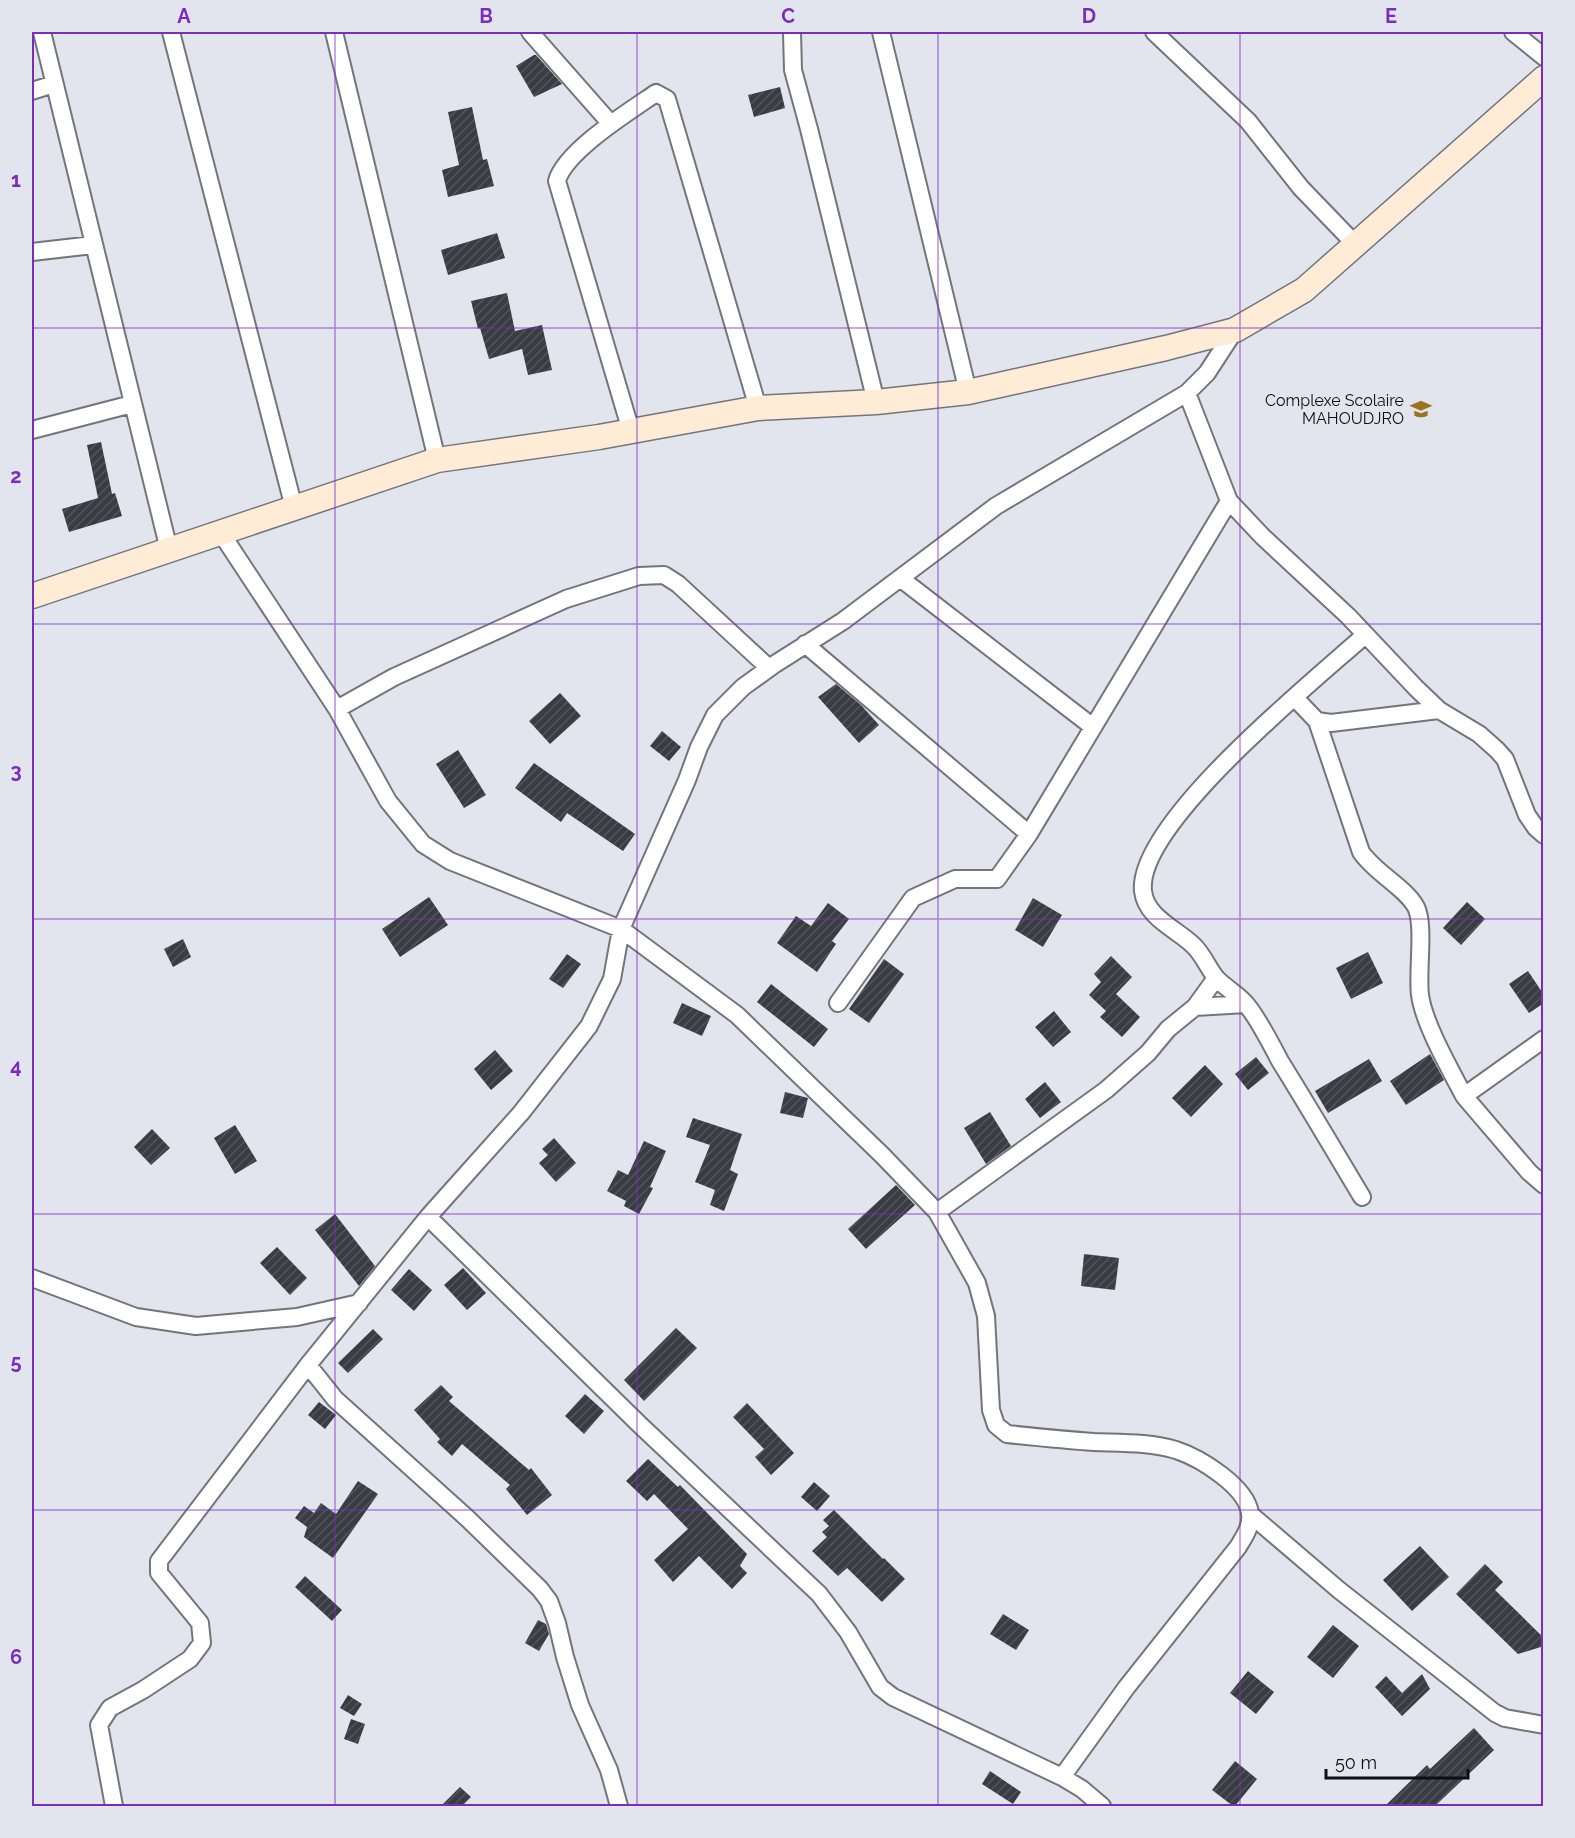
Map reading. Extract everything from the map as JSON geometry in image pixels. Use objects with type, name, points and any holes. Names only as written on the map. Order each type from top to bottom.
[{"type":"street","points":[[42,32],[169,550]]},
{"type":"street","points":[[171,32],[294,508]]},
{"type":"street","points":[[334,32],[437,460]]},
{"type":"street","points":[[530,32],[611,124]]},
{"type":"street","points":[[792,32],[793,70],[876,402]]},
{"type":"street","points":[[881,32],[968,392]]},
{"type":"street","points":[[1154,32],[1248,122],[1301,188],[1356,245]]},
{"type":"street","points":[[1514,32],[1544,57]]},
{"type":"street","points":[[32,596],[437,460],[631,431],[758,408],[876,402],[968,392],[1155,351],[1235,330],[1304,290],[1544,78]]},
{"type":"street","points":[[32,91],[54,84]]},
{"type":"street","points":[[631,431],[557,181],[564,165],[611,124],[656,93],[666,99],[758,408]]},
{"type":"street","points":[[32,252],[93,245]]},
{"type":"street","points":[[100,1806],[112,1798],[99,1725],[110,1708],[143,1690],[190,1659],[202,1643],[200,1623],[159,1573],[159,1561],[308,1365],[429,1217],[521,1113],[589,1026],[612,979],[621,929],[715,715],[742,687],[843,621],[996,506],[1187,393],[1207,374],[1235,330]]},
{"type":"street","points":[[1187,393],[1228,501],[1348,616],[1396,669],[1439,710],[1479,734],[1505,759],[1527,814],[1536,828],[1544,835]]},
{"type":"street","points":[[32,430],[132,404]]},
{"type":"street","points":[[838,1003],[913,898],[955,879],[997,879],[1029,834],[1228,501]]},
{"type":"street","points":[[221,533],[337,709],[388,801],[423,844],[450,861],[621,929],[737,1015],[882,1155],[937,1212],[977,1283],[986,1316],[991,1410],[996,1425],[1007,1434],[1150,1444],[1177,1450],[1214,1469],[1245,1499],[1251,1514],[1339,1590],[1495,1713],[1505,1718],[1544,1725]]},
{"type":"street","points":[[337,709],[394,677],[566,599],[639,576],[664,575],[678,584],[769,668]]},
{"type":"street","points":[[900,578],[1093,727]]},
{"type":"street","points":[[1362,1197],[1246,1004],[1216,978],[1208,963],[1194,946],[1158,918],[1147,905],[1143,889],[1153,852],[1168,827],[1201,787],[1230,756],[1365,635]]},
{"type":"street","points":[[805,644],[1029,834]]},
{"type":"street","points":[[1295,698],[1317,722],[1361,852],[1368,862],[1409,898],[1417,909],[1420,999],[1437,1041],[1464,1096],[1528,1172],[1544,1185]]},
{"type":"street","points":[[1317,722],[1331,723],[1439,710]]},
{"type":"street","points":[[937,1212],[1106,1090],[1148,1053],[1168,1029],[1195,1007],[1216,978]]},
{"type":"street","points":[[1195,1007],[1246,1004]]},
{"type":"street","points":[[1464,1096],[1544,1039]]},
{"type":"street","points":[[429,1217],[639,1425],[819,1594],[848,1632],[880,1687],[893,1697],[1062,1777],[1082,1789],[1102,1806]]},
{"type":"street","points":[[32,1278],[136,1317],[196,1326],[297,1317],[359,1303]]},
{"type":"street","points":[[308,1365],[335,1399],[467,1518],[540,1589],[549,1601],[580,1705],[609,1770],[619,1806]]},
{"type":"street","points":[[1062,1777],[1126,1688],[1238,1547],[1249,1528],[1251,1514]]},
{"type":"building","points":[[534,55],[562,84],[534,97],[516,66]]},
{"type":"building","points":[[780,87],[785,108],[754,117],[748,95]]},
{"type":"building","points":[[472,107],[483,160],[487,159],[494,186],[448,197],[442,170],[459,165],[448,112]]},
{"type":"building","points":[[497,233],[505,258],[448,275],[441,250]]},
{"type":"building","points":[[507,293],[515,331],[542,325],[552,370],[528,375],[522,349],[489,359],[471,301]]},
{"type":"building","points":[[101,442],[112,494],[115,493],[122,516],[69,532],[62,509],[98,498],[87,445]]},
{"type":"building","points":[[836,684],[861,705],[879,725],[859,743],[818,697]]},
{"type":"building","points":[[560,693],[581,716],[550,744],[529,721]]},
{"type":"building","points":[[662,731],[681,747],[669,761],[650,746]]},
{"type":"building","points":[[458,750],[486,795],[464,808],[436,764]]},
{"type":"building","points":[[534,763],[635,834],[623,851],[567,813],[561,822],[515,788]]},
{"type":"building","points":[[429,897],[448,925],[400,957],[382,929]]},
{"type":"building","points":[[1033,898],[1062,915],[1043,947],[1015,930]]},
{"type":"building","points":[[1467,902],[1485,919],[1461,945],[1443,928]]},
{"type":"building","points":[[828,903],[849,919],[832,941],[836,944],[817,972],[777,943],[796,916],[811,926]]},
{"type":"building","points":[[183,939],[191,957],[173,967],[164,949]]},
{"type":"building","points":[[1368,952],[1383,983],[1351,999],[1336,968]]},
{"type":"building","points":[[567,954],[581,964],[563,988],[549,979]]},
{"type":"building","points":[[1111,956],[1132,977],[1116,994],[1140,1017],[1122,1037],[1100,1017],[1106,1011],[1089,995],[1101,982],[1094,974]]},
{"type":"building","points":[[884,959],[904,974],[869,1023],[849,1009]]},
{"type":"building","points":[[1528,971],[1544,995],[1544,1003],[1529,1013],[1509,984]]},
{"type":"building","points":[[771,984],[828,1029],[814,1047],[757,1002]]},
{"type":"building","points":[[682,1003],[711,1016],[702,1036],[673,1023]]},
{"type":"building","points":[[1054,1011],[1071,1032],[1053,1047],[1035,1027]]},
{"type":"building","points":[[495,1050],[513,1071],[491,1090],[474,1069]]},
{"type":"building","points":[[1430,1054],[1444,1080],[1406,1105],[1390,1081]]},
{"type":"building","points":[[1256,1057],[1269,1073],[1248,1090],[1235,1074]]},
{"type":"building","points":[[1369,1059],[1382,1081],[1328,1113],[1315,1091]]},
{"type":"building","points":[[1205,1065],[1223,1084],[1191,1117],[1172,1098]]},
{"type":"building","points":[[1045,1082],[1061,1102],[1040,1118],[1025,1099]]},
{"type":"building","points":[[785,1092],[808,1098],[803,1118],[780,1113]]},
{"type":"building","points":[[990,1112],[1011,1146],[986,1164],[964,1128]]},
{"type":"building","points":[[693,1118],[742,1134],[730,1170],[738,1174],[724,1211],[710,1205],[715,1190],[695,1182],[710,1145],[686,1137]]},
{"type":"building","points":[[235,1125],[257,1161],[235,1174],[214,1138]]},
{"type":"building","points":[[152,1129],[170,1148],[151,1165],[134,1147]]},
{"type":"building","points":[[554,1138],[576,1163],[556,1182],[539,1163],[548,1155],[542,1149]]},
{"type":"building","points":[[644,1141],[666,1151],[650,1187],[653,1188],[639,1214],[624,1206],[626,1201],[607,1191],[618,1170],[628,1175]]},
{"type":"building","points":[[896,1185],[915,1205],[866,1249],[848,1229]]},
{"type":"building","points":[[335,1214],[375,1266],[359,1286],[315,1230]]},
{"type":"building","points":[[277,1247],[307,1278],[290,1295],[260,1263]]},
{"type":"building","points":[[1084,1254],[1119,1258],[1115,1290],[1081,1286]]},
{"type":"building","points":[[463,1268],[486,1293],[467,1310],[444,1285]]},
{"type":"building","points":[[409,1269],[432,1290],[414,1311],[391,1290]]},
{"type":"building","points":[[676,1328],[697,1348],[644,1401],[624,1380]]},
{"type":"building","points":[[373,1329],[383,1339],[348,1373],[338,1363]]},
{"type":"building","points":[[441,1385],[453,1397],[449,1401],[529,1470],[531,1468],[552,1495],[527,1515],[506,1489],[510,1485],[462,1444],[452,1456],[437,1442],[440,1439],[414,1410]]},
{"type":"building","points":[[585,1394],[604,1411],[584,1434],[565,1416]]},
{"type":"building","points":[[319,1402],[336,1415],[325,1429],[308,1415]]},
{"type":"building","points":[[747,1403],[794,1453],[771,1475],[755,1457],[764,1449],[733,1417]]},
{"type":"building","points":[[648,1459],[678,1487],[680,1485],[747,1554],[740,1566],[747,1573],[732,1589],[699,1556],[673,1582],[654,1560],[688,1529],[654,1494],[647,1501],[626,1481]]},
{"type":"building","points":[[358,1481],[378,1494],[333,1558],[304,1537],[307,1527],[295,1518],[304,1506],[314,1513],[321,1503],[336,1514]]},
{"type":"building","points":[[814,1482],[830,1496],[817,1511],[801,1497]]},
{"type":"building","points":[[834,1510],[905,1579],[882,1602],[847,1568],[838,1576],[812,1551],[827,1537],[822,1532],[829,1526],[823,1520]]},
{"type":"building","points":[[1420,1546],[1449,1577],[1412,1611],[1383,1580]]},
{"type":"building","points":[[1485,1564],[1503,1582],[1495,1590],[1544,1638],[1544,1646],[1518,1654],[1456,1594]]},
{"type":"building","points":[[305,1576],[342,1610],[332,1621],[295,1587]]},
{"type":"building","points":[[1003,1614],[1029,1630],[1016,1650],[990,1634]]},
{"type":"building","points":[[538,1620],[546,1624],[549,1634],[539,1651],[525,1643]]},
{"type":"building","points":[[1333,1625],[1359,1646],[1333,1678],[1307,1657]]},
{"type":"building","points":[[1248,1671],[1274,1692],[1256,1714],[1230,1693]]},
{"type":"building","points":[[1422,1674],[1430,1689],[1402,1716],[1375,1687],[1386,1676],[1402,1693]]},
{"type":"building","points":[[348,1695],[362,1704],[354,1716],[340,1708]]},
{"type":"building","points":[[351,1719],[365,1724],[358,1744],[344,1739]]},
{"type":"building","points":[[1474,1728],[1494,1750],[1435,1806],[1385,1806],[1427,1765],[1430,1769]]},
{"type":"building","points":[[1235,1761],[1257,1779],[1233,1806],[1212,1790]]},
{"type":"building","points":[[990,1771],[1021,1792],[1013,1804],[982,1784]]},
{"type":"building","points":[[460,1787],[471,1797],[462,1806],[441,1806]]},
{"type":"place","name":"Complexe Scolaire MAHOUDJRO","points":[[1421,409]]}]
